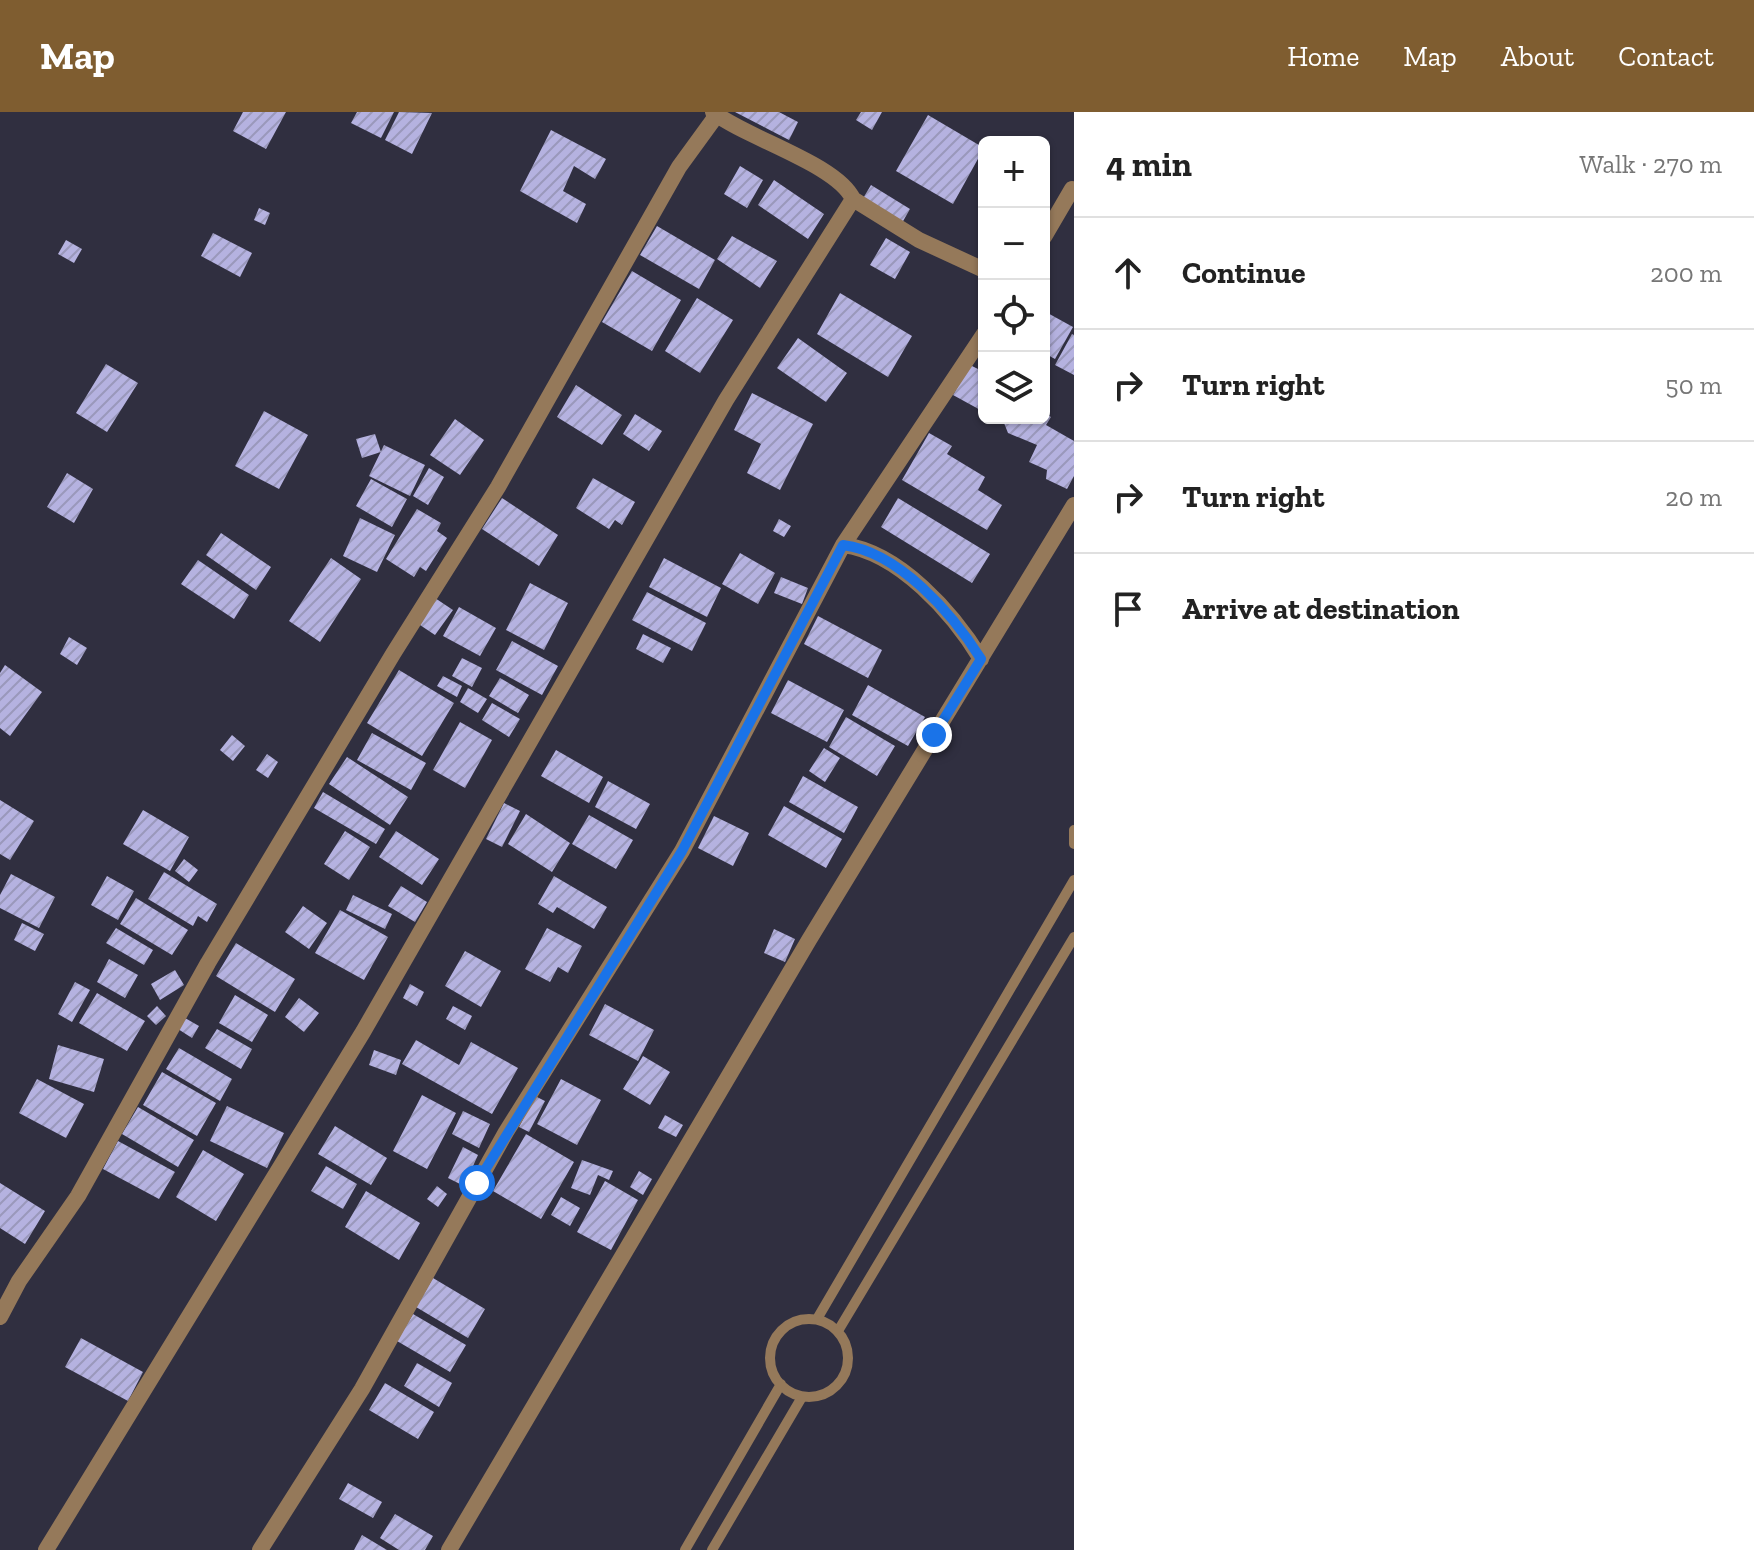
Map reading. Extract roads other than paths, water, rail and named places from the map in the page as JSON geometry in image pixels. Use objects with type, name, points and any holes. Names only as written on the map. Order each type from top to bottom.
[{"type":"street","points":[[0,1317],[19,1281],[78,1196],[208,963],[393,654],[498,487],[679,167],[716,113],[831,175],[849,190],[853,199],[919,240],[978,267]]},
{"type":"street","points":[[1050,227],[1072,189]]},
{"type":"street","points":[[46,1550],[363,1032],[726,400],[853,199]]},
{"type":"street","points":[[260,1550],[362,1389],[506,1132],[682,851],[843,545],[978,343]]},
{"type":"street","points":[[449,1550],[809,940],[1074,505]]},
{"type":"street","points":[[843,545],[865,547],[882,556],[938,602],[960,625],[981,659]]},
{"type":"lane","points":[[1074,830],[1074,844]]},
{"type":"lane","points":[[817,1319],[1074,880]]},
{"type":"lane","points":[[838,1331],[1074,937]]},
{"type":"lane","points":[[817,1319],[838,1331],[849,1353],[844,1377],[826,1394],[802,1397],[781,1384],[770,1362],[775,1338],[793,1322],[817,1319]]},
{"type":"lane","points":[[685,1550],[781,1384]]},
{"type":"lane","points":[[712,1550],[802,1397]]}]
